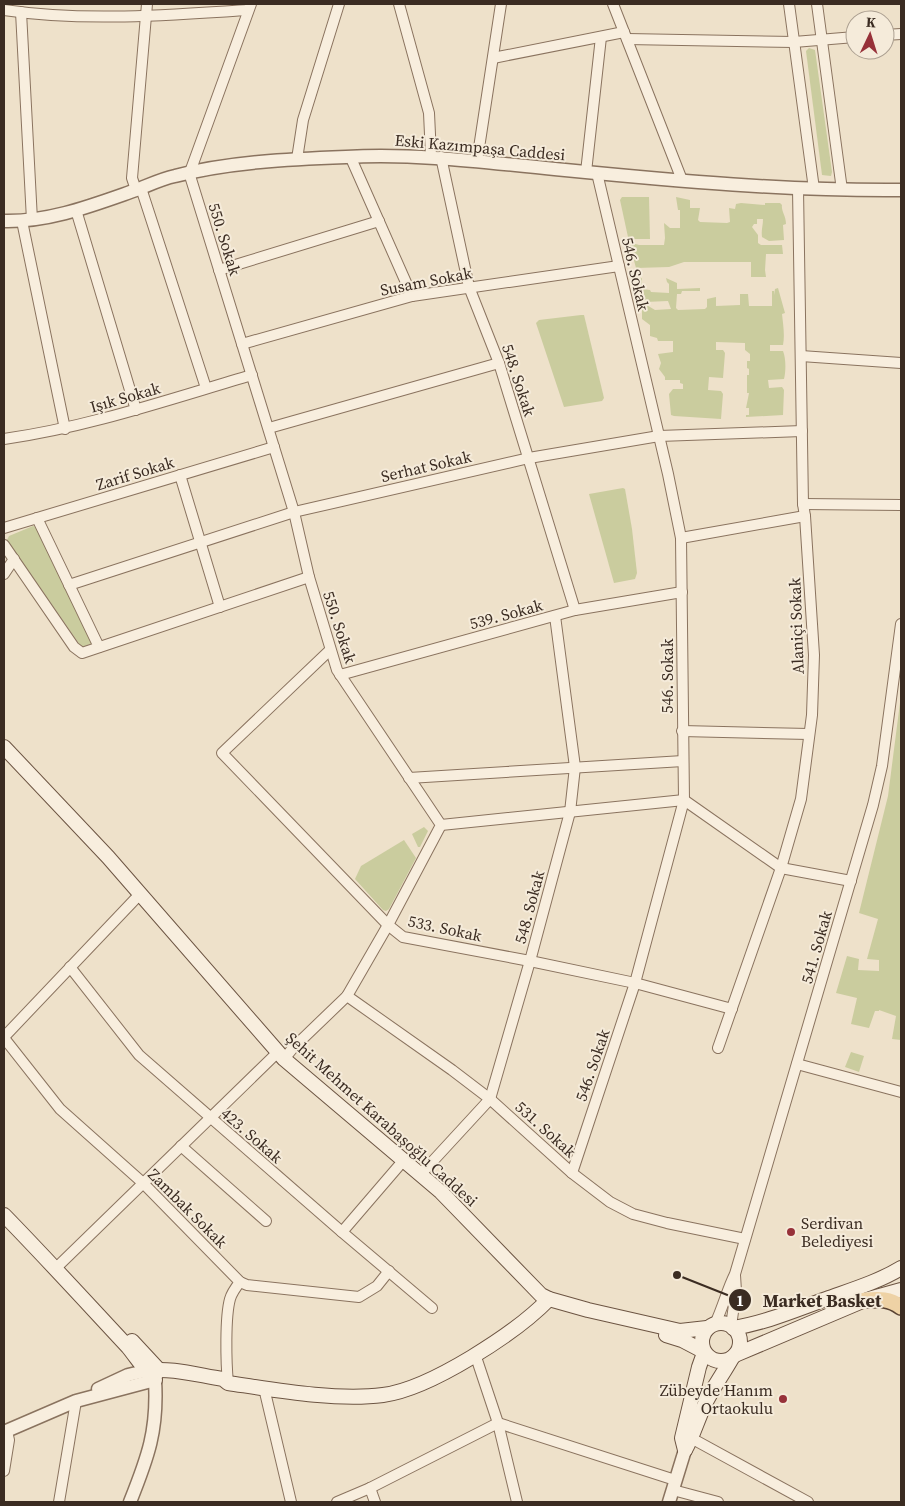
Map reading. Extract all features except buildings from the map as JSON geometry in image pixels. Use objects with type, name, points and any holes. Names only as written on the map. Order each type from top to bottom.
[{"type":"main road","name":"Şehit Mehmet Karabaşoğlu Caddesi","points":[[4,747],[140,894],[281,1055],[452,1203],[541,1295],[549,1299],[623,1319],[680,1330],[711,1326]]},
{"type":"main road","points":[[4,1214],[70,1283],[150,1359],[152,1373],[172,1379],[222,1385],[228,1382],[322,1394],[384,1395],[406,1390],[475,1354],[514,1328],[549,1299]]},
{"type":"main road","points":[[732,1327],[762,1322],[867,1284],[901,1268]]},
{"type":"main road","points":[[704,1352],[710,1358],[718,1361],[734,1356],[865,1300],[901,1290]]},
{"type":"main road","points":[[865,1300],[893,1301],[901,1307]]},
{"type":"main road","name":"Şehit Mehmet Karabaşoğlu Caddesi","points":[[623,1319],[647,1330],[682,1340],[704,1352]]},
{"type":"main road","points":[[721,1323],[732,1327],[740,1340],[738,1350],[703,1409],[688,1444],[682,1438],[704,1352],[701,1339],[711,1326],[721,1323]]},
{"type":"street","points":[[147,4],[132,178],[138,189],[206,388]]},
{"type":"street","points":[[297,159],[303,120],[339,4]]},
{"type":"street","name":"548. Sokak","points":[[399,4],[429,113],[436,157],[469,287],[499,363],[576,610]]},
{"type":"street","points":[[477,161],[501,4]]},
{"type":"street","points":[[613,4],[682,180]]},
{"type":"street","points":[[789,4],[814,189]]},
{"type":"street","points":[[817,4],[842,190]]},
{"type":"street","points":[[4,10],[59,16],[146,16],[250,7],[190,172]]},
{"type":"street","points":[[21,12],[27,220],[65,429]]},
{"type":"street","points":[[493,58],[601,37],[626,36],[794,42],[845,38]]},
{"type":"street","name":"546. Sokak","points":[[572,1172],[635,983],[684,800],[681,538],[619,266],[592,172],[601,37]]},
{"type":"street","points":[[350,156],[412,296]]},
{"type":"street","name":"Eski Kazımpaşa Caddesi","points":[[4,221],[27,220],[76,210],[190,172],[297,159],[350,156],[436,157],[798,189],[901,190]]},
{"type":"street","name":"550. Sokak","points":[[190,172],[294,512],[309,577],[330,650],[340,675],[440,825]]},
{"type":"street","name":"Alaniçi Sokak","points":[[718,1048],[781,868],[801,799],[809,734],[814,655],[805,516],[802,504],[798,189]]},
{"type":"street","points":[[76,210],[136,410]]},
{"type":"street","points":[[219,270],[379,221]]},
{"type":"street","name":"Susam Sokak","points":[[242,344],[412,296],[619,266]]},
{"type":"street","points":[[800,356],[901,363]]},
{"type":"street","points":[[269,428],[499,363]]},
{"type":"street","name":"Işık Sokak","points":[[4,439],[65,429],[252,375]]},
{"type":"street","name":"Serhat Sokak","points":[[69,585],[294,512],[528,458],[659,436],[802,431]]},
{"type":"street","name":"Zarif Sokak","points":[[4,528],[274,447]]},
{"type":"street","points":[[180,475],[220,607]]},
{"type":"street","points":[[802,504],[901,505]]},
{"type":"street","points":[[681,538],[805,516]]},
{"type":"street","points":[[37,518],[99,647]]},
{"type":"street","points":[[4,545],[74,647],[82,653],[309,577]]},
{"type":"street","points":[[4,574],[14,559]]},
{"type":"street","name":"539. Sokak","points":[[340,675],[576,610],[682,592]]},
{"type":"street","name":"548. Sokak","points":[[420,1175],[490,1099],[570,812],[575,767],[554,616]]},
{"type":"street","name":"541. Sokak","points":[[735,1274],[873,805],[882,766],[901,624]]},
{"type":"street","name":"533. Sokak","points":[[330,650],[222,754],[388,924],[403,937],[635,983],[732,1009]]},
{"type":"street","points":[[682,730],[809,734]]},
{"type":"street","points":[[409,778],[683,761]]},
{"type":"street","points":[[56,1268],[210,1118],[281,1055],[293,1048],[347,996],[388,924],[440,825],[684,800],[781,868],[851,881]]},
{"type":"street","points":[[4,1037],[140,894]]},
{"type":"street","name":"423. Sokak","points":[[70,966],[139,1054],[210,1118],[432,1308]]},
{"type":"street","name":"531. Sokak","points":[[347,996],[490,1099],[572,1172],[610,1202],[633,1214],[745,1240]]},
{"type":"street","name":"Zambak Sokak","points":[[4,1037],[60,1109],[142,1184],[240,1282]]},
{"type":"street","points":[[797,1064],[901,1092]]},
{"type":"street","points":[[181,1146],[266,1221]]},
{"type":"street","points":[[342,1232],[403,1161]]},
{"type":"street","points":[[228,1382],[228,1313],[233,1291],[240,1282],[247,1286],[359,1297],[377,1286],[389,1271]]},
{"type":"street","points":[[711,1326],[722,1308],[727,1290],[735,1274]]},
{"type":"street","points":[[732,1327],[736,1291],[735,1274]]},
{"type":"street","points":[[475,1354],[498,1423],[514,1501]]},
{"type":"street","points":[[4,1471],[9,1440],[5,1432],[76,1401],[152,1373],[155,1414],[153,1435],[146,1461],[130,1502]]},
{"type":"street","points":[[264,1388],[291,1502]]},
{"type":"street","points":[[60,1502],[76,1401]]},
{"type":"street","points":[[337,1502],[370,1488],[498,1423],[718,1502]]},
{"type":"street","points":[[669,1502],[688,1444],[808,1502]]},
{"type":"street","points":[[370,1488],[375,1502]]},
{"type":"green space","points":[[809,48],[815,50],[831,176],[822,175],[806,51]]},
{"type":"green space","points":[[622,197],[649,197],[650,239],[630,239],[628,237],[620,200]]},
{"type":"green space","points":[[676,197],[690,200],[690,208],[700,208],[698,220],[700,222],[730,222],[729,208],[735,209],[736,204],[765,205],[765,203],[780,203],[786,221],[786,224],[783,225],[784,240],[769,241],[762,237],[763,219],[757,219],[757,224],[754,224],[752,227],[758,235],[758,243],[761,245],[782,245],[783,254],[766,254],[766,277],[751,277],[751,262],[684,262],[669,267],[636,268],[630,245],[632,243],[639,245],[664,245],[664,223],[670,228],[680,228],[680,210],[678,210]]},
{"type":"green space","points":[[642,278],[642,289],[650,290],[651,292],[669,293],[669,284],[666,278],[677,283],[677,289],[700,288],[700,291],[682,291],[681,294],[677,294],[676,308],[678,310],[705,309],[707,307],[707,299],[716,297],[716,306],[740,305],[740,294],[748,294],[749,306],[772,306],[772,291],[774,291],[774,295],[775,289],[778,288],[785,313],[782,314],[784,341],[783,345],[770,345],[770,351],[783,351],[785,372],[784,379],[768,380],[769,388],[782,387],[784,390],[783,415],[746,417],[746,415],[749,415],[749,408],[746,408],[749,393],[747,393],[749,369],[747,368],[747,361],[750,361],[750,354],[745,350],[745,343],[716,342],[716,350],[723,350],[725,353],[723,378],[709,377],[708,390],[721,391],[723,394],[721,419],[671,415],[669,394],[673,389],[683,389],[683,384],[680,383],[680,380],[665,380],[659,369],[661,363],[658,354],[673,352],[673,341],[658,341],[657,338],[650,336],[650,325],[642,319],[642,308],[645,304],[655,310],[671,309],[668,301],[645,302],[638,280]]},
{"type":"green space","points":[[584,315],[604,398],[602,401],[564,407],[536,323],[539,320]]},
{"type":"green space","points":[[625,489],[632,529],[637,573],[635,579],[614,583],[589,494]]},
{"type":"green space","points":[[33,526],[37,527],[92,643],[82,648],[7,540],[9,536]]},
{"type":"green space","points":[[901,695],[901,1040],[892,1039],[896,1016],[879,1010],[875,1011],[869,1028],[851,1024],[857,998],[836,993],[847,956],[859,959],[858,970],[879,971],[879,960],[867,959],[878,919],[859,913],[888,796]]},
{"type":"green space","points":[[424,827],[428,831],[420,847],[418,847],[412,834]]},
{"type":"green space","points":[[404,840],[416,858],[389,909],[386,911],[355,879],[361,866]]},
{"type":"green space","points":[[851,1052],[864,1056],[859,1072],[845,1067]]},
{"type":"place","name":"Serdivan Belediyesi","points":[[791,1232]]},
{"type":"place","name":"Market Basket","points":[[677,1275]]},
{"type":"place","name":"Zübeyde Hanım Ortaokulu","points":[[783,1399]]}]
